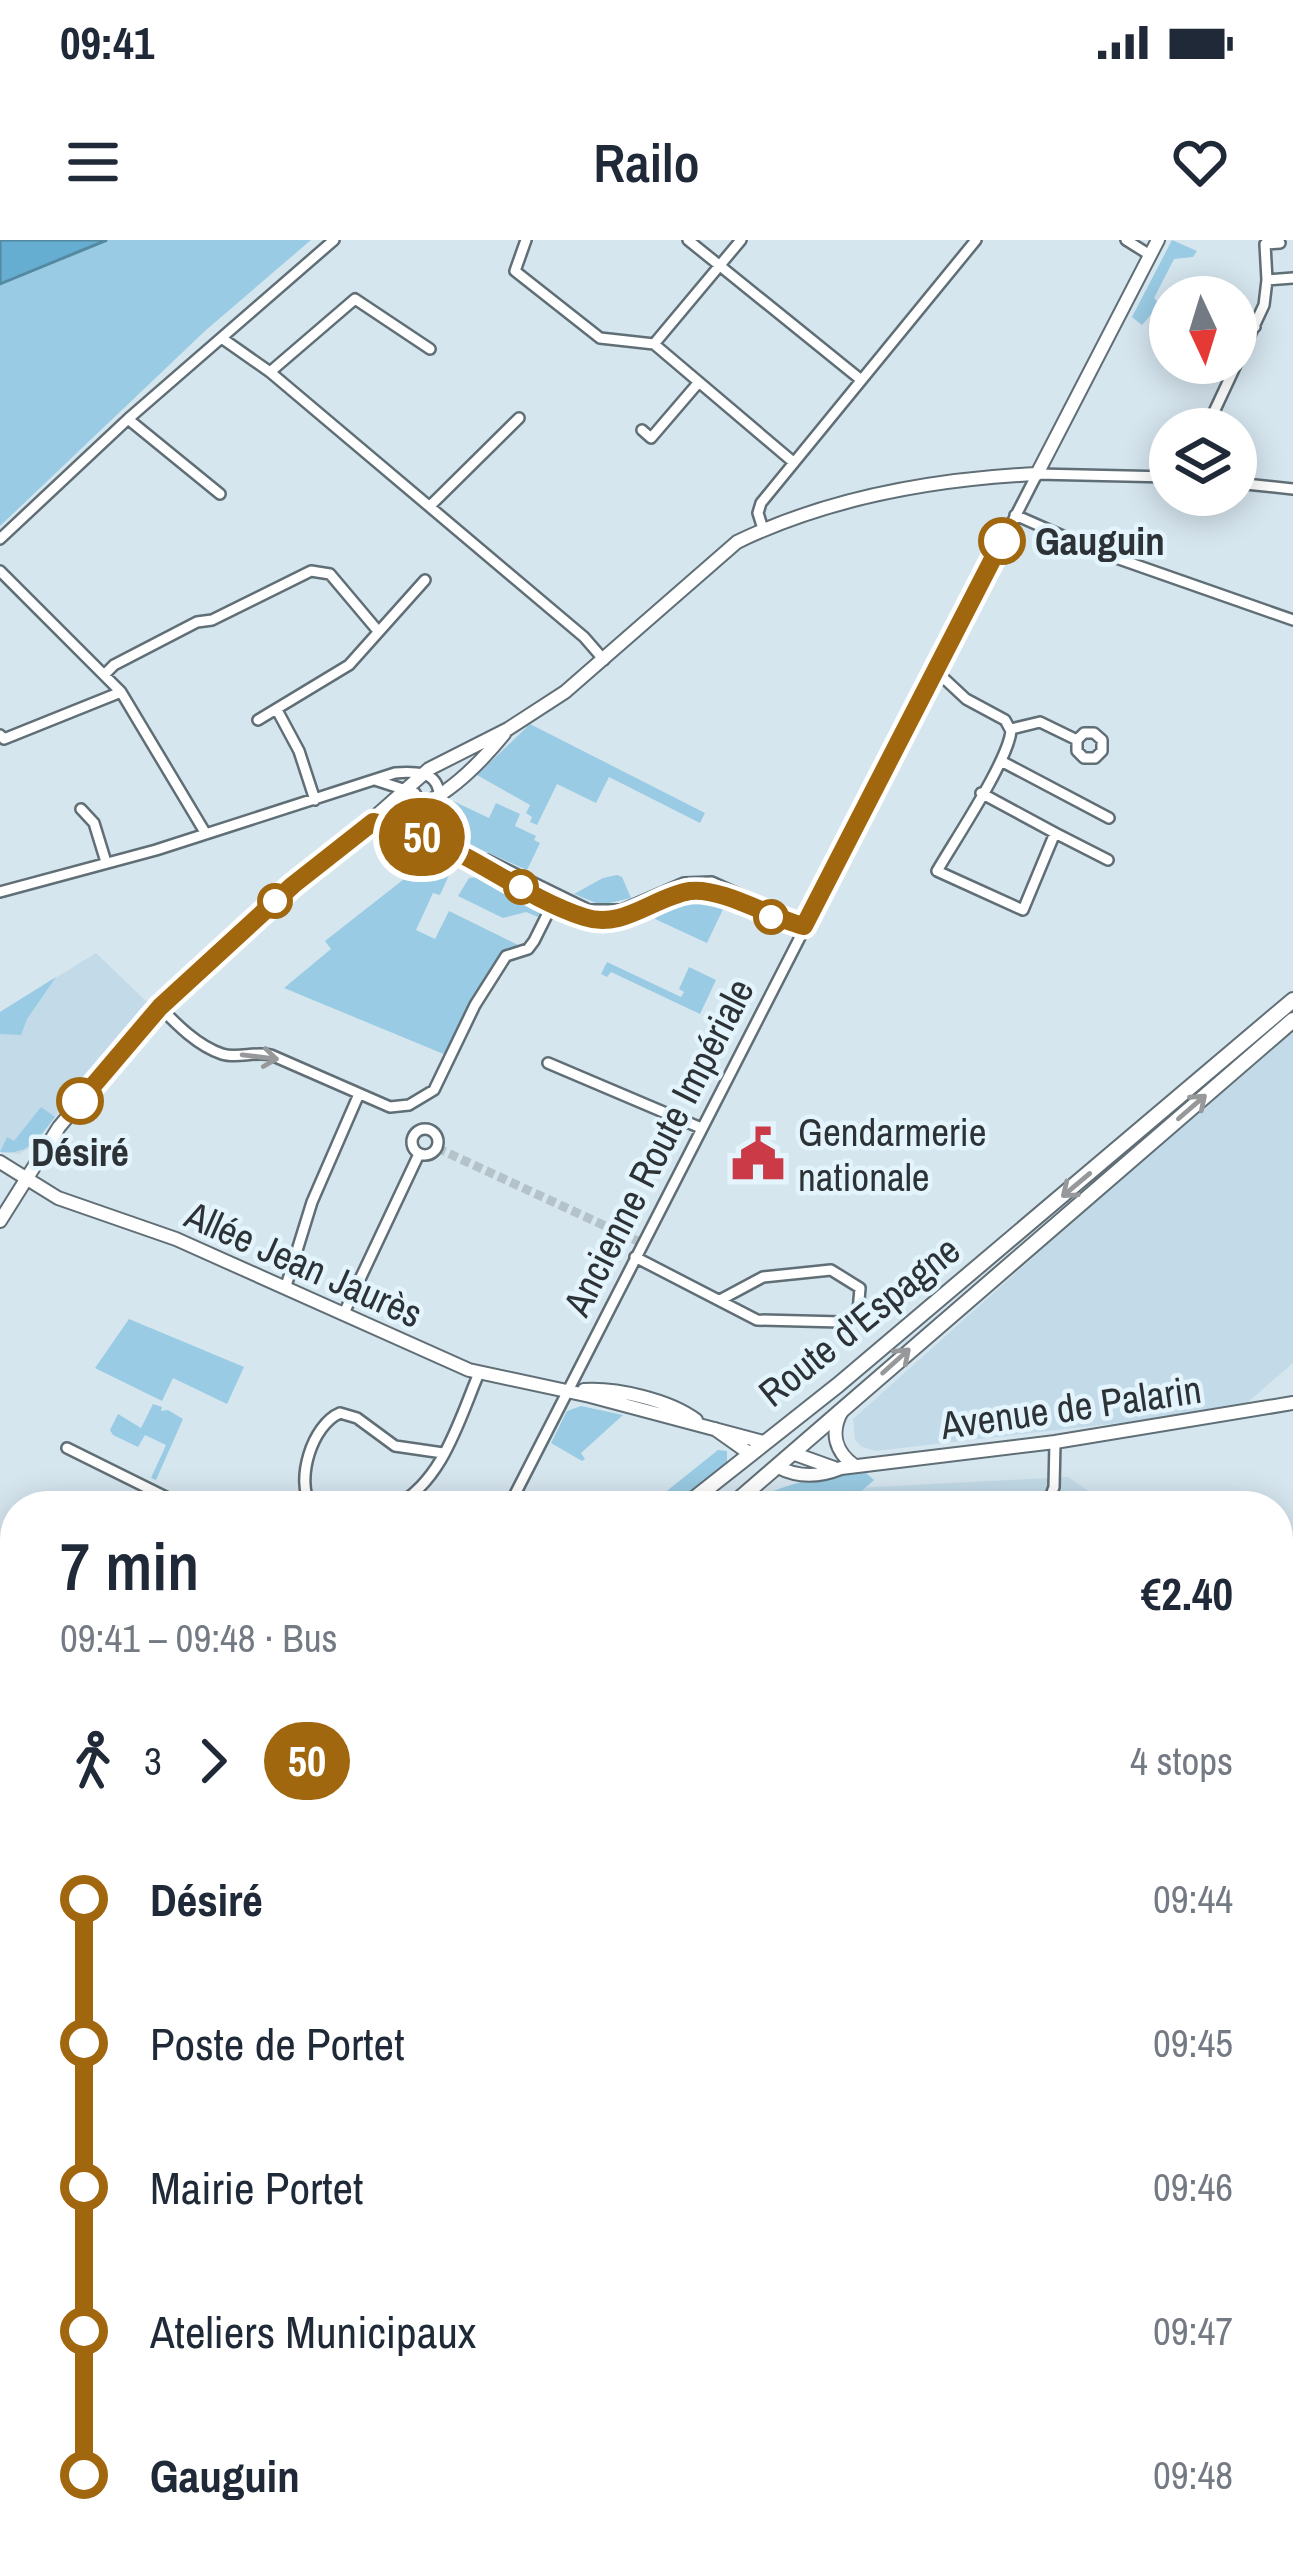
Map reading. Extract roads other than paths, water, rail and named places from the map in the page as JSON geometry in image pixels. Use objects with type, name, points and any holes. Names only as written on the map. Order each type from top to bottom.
[{"type":"main road","name":"Route d'Espagne","points":[[703,1491],[838,1385],[1293,1000]]},
{"type":"main road","name":"Route d'Espagne","points":[[749,1491],[1293,1020]]},
{"type":"main road","points":[[763,1442],[795,1454]]},
{"type":"main road","points":[[748,1454],[778,1467]]},
{"type":"street","points":[[0,539],[128,419],[334,240]]},
{"type":"street","points":[[526,240],[515,271],[600,338],[654,344],[792,461]]},
{"type":"street","points":[[688,240],[860,379]]},
{"type":"street","points":[[654,344],[741,240]]},
{"type":"street","points":[[763,529],[758,513],[761,503],[976,240]]},
{"type":"street","points":[[1126,240],[1150,255]]},
{"type":"street","name":"Ancienne Route Impériale","points":[[516,1491],[1158,240]]},
{"type":"street","points":[[1257,322],[1267,280],[1265,244],[1280,243]]},
{"type":"street","points":[[1267,280],[1293,278]]},
{"type":"street","points":[[270,372],[356,299],[430,349]]},
{"type":"street","points":[[223,339],[270,372],[430,506],[584,637],[604,661]]},
{"type":"street","points":[[642,430],[651,438],[699,382]]},
{"type":"street","points":[[430,506],[518,418]]},
{"type":"street","points":[[128,419],[220,494]]},
{"type":"street","points":[[0,1221],[59,1127],[160,1007],[423,774],[565,692],[737,542],[763,529],[918,485],[1037,474],[1149,477]]},
{"type":"street","points":[[1257,485],[1293,489]]},
{"type":"street","points":[[1015,515],[1100,552],[1293,620]]},
{"type":"street","points":[[0,571],[121,692],[206,834]]},
{"type":"street","points":[[104,675],[114,665],[197,622],[212,620],[311,572],[330,574],[378,631]]},
{"type":"street","points":[[257,720],[349,665],[425,580]]},
{"type":"street","points":[[936,671],[966,699],[1005,720],[1011,739],[937,871],[1024,910],[1055,833]]},
{"type":"street","points":[[0,735],[4,739],[121,692]]},
{"type":"street","points":[[277,710],[299,752],[315,800]]},
{"type":"street","points":[[1010,729],[1040,722],[1076,740]]},
{"type":"street","points":[[373,822],[424,808],[463,779],[508,729]]},
{"type":"street","points":[[1001,761],[1109,818]]},
{"type":"street","points":[[0,892],[206,834],[395,772],[434,778],[442,794],[444,825],[467,858]]},
{"type":"street","points":[[375,780],[415,793],[445,848]]},
{"type":"street","points":[[981,793],[1108,860]]},
{"type":"street","points":[[81,809],[94,823],[106,862]]},
{"type":"street","points":[[373,822],[400,827],[467,858],[487,860],[555,898],[589,910],[613,912],[684,883],[712,882],[782,911],[804,926]]},
{"type":"street","points":[[160,1007],[185,1032],[224,1055],[271,1055],[399,1108],[429,1094],[506,956],[528,949],[555,898]]},
{"type":"street","points":[[548,1063],[701,1128]]},
{"type":"street","points":[[286,1286],[312,1202],[359,1094]]},
{"type":"street","points":[[344,1313],[419,1154]]},
{"type":"street","name":"Allée Jean Jaurès","points":[[0,1162],[58,1198],[176,1239],[479,1373],[590,1396],[763,1442]]},
{"type":"street","points":[[634,1257],[757,1320],[841,1322],[858,1312],[860,1288],[832,1270],[763,1277],[720,1300]]},
{"type":"street","points":[[417,1491],[443,1453],[479,1373]]},
{"type":"street","name":"Avenue de Palarin","points":[[778,1467],[808,1475],[1293,1403]]},
{"type":"street","points":[[846,1407],[836,1426],[836,1441],[841,1454],[856,1466]]},
{"type":"street","points":[[304,1491],[305,1472],[322,1426],[340,1413],[357,1418],[395,1446],[443,1453]]},
{"type":"street","name":"Allée Jean Jaurès","points":[[715,1428],[748,1454]]},
{"type":"street","points":[[1053,1491],[1054,1442]]},
{"type":"street","points":[[67,1448],[154,1491]]},
{"type":"street","name":"Avenue de Palarin","points":[[795,1454],[813,1464],[841,1468]]},
{"type":"tunnel","points":[[437,1148],[642,1243]]},
{"type":"place","name":"Gauguin","points":[[1002,541]]},
{"type":"place","name":"Désiré","points":[[80,1101]]},
{"type":"place","name":"Gendarmerie nationale","points":[[758,1154]]}]
